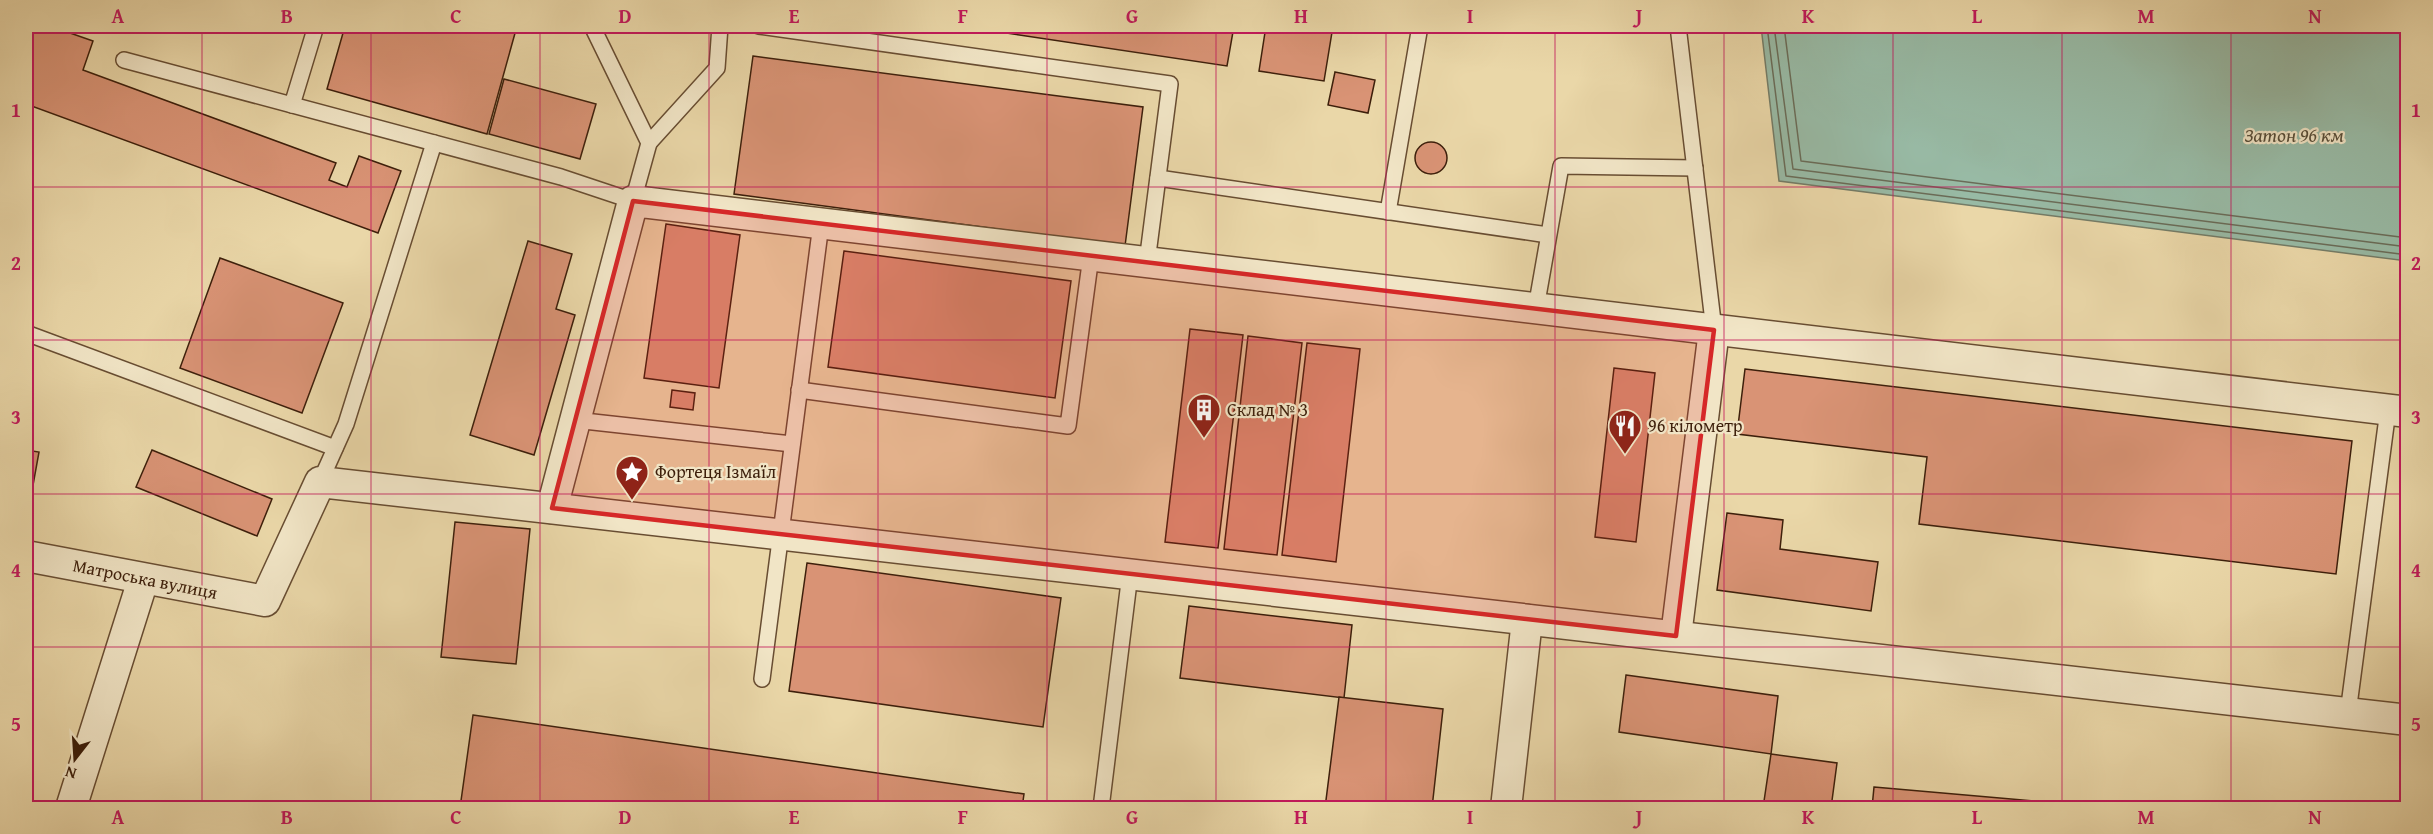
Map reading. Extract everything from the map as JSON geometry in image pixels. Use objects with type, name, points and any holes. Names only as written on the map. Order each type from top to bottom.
[{"type":"street","points":[[552,508],[633,201],[2398,411]]},
{"type":"street","points":[[1676,636],[1714,330]]},
{"type":"street","points":[[320,482],[2408,720]]},
{"type":"street","name":"Матроська вулиця","points":[[26,556],[143,580],[265,601],[320,482]]},
{"type":"street","points":[[71,808],[143,580]]},
{"type":"street","points":[[1506,808],[1527,620]]},
{"type":"lane","points":[[291,105],[316,26]]},
{"type":"lane","points":[[592,26],[649,143]]},
{"type":"lane","points":[[124,60],[561,177],[633,201],[649,143],[717,68],[720,26]]},
{"type":"lane","points":[[759,26],[1170,84],[1147,262]]},
{"type":"lane","points":[[1388,212],[1420,26]]},
{"type":"lane","points":[[1678,26],[1714,330]]},
{"type":"lane","points":[[320,482],[346,424],[434,143]]},
{"type":"lane","points":[[1536,308],[1561,166],[1695,168]]},
{"type":"lane","points":[[1158,178],[1548,236]]},
{"type":"lane","points":[[762,679],[821,224]]},
{"type":"lane","points":[[800,390],[1068,426],[1091,256]]},
{"type":"lane","points":[[26,333],[335,448]]},
{"type":"lane","points":[[2348,713],[2398,411]]},
{"type":"lane","points":[[575,420],[792,444]]},
{"type":"lane","points":[[1101,808],[1130,574]]},
{"type":"highlighted area","points":[[633,201],[1714,330],[1676,636],[552,508]]},
{"type":"water","name":"Затон 96 км","points":[[1761,26],[2407,26],[2407,261],[1779,181]]},
{"type":"building","points":[[26,26],[50,26],[93,41],[83,70],[336,163],[329,180],[347,187],[359,156],[401,171],[378,233],[26,104]]},
{"type":"building","points":[[345,26],[517,26],[487,134],[327,89]]},
{"type":"building","points":[[960,26],[1234,26],[1227,66]]},
{"type":"building","points":[[1266,26],[1333,26],[1324,81],[1259,71]]},
{"type":"building","points":[[753,56],[1143,107],[1125,246],[734,194]]},
{"type":"building","points":[[1335,72],[1375,80],[1368,113],[1328,105]]},
{"type":"building","points":[[504,79],[596,104],[580,159],[489,134]]},
{"type":"building","points":[[1431,142],[1443,146],[1447,158],[1443,170],[1431,174],[1419,170],[1415,158],[1419,146]]},
{"type":"building","points":[[666,224],[740,235],[719,388],[644,378]]},
{"type":"building","points":[[528,241],[572,254],[556,309],[575,315],[534,455],[470,435]]},
{"type":"building","points":[[844,251],[1071,281],[1055,398],[828,367]]},
{"type":"building","points":[[220,258],[343,303],[302,413],[180,368]]},
{"type":"building","name":"Склад № 3","points":[[1190,329],[1243,335],[1218,548],[1165,542]]},
{"type":"building","points":[[1248,336],[1302,343],[1277,555],[1224,549]]},
{"type":"building","points":[[1307,343],[1360,349],[1336,562],[1282,555]]},
{"type":"building","name":"96 кілометр","points":[[1614,368],[1655,373],[1636,542],[1595,537]]},
{"type":"building","points":[[1745,369],[2352,441],[2336,574],[1919,524],[1927,457],[1737,434]]},
{"type":"building","points":[[672,390],[695,393],[693,410],[670,407]]},
{"type":"building","points":[[26,450],[39,452],[26,524]]},
{"type":"building","points":[[152,450],[272,499],[257,536],[136,487]]},
{"type":"building","points":[[2408,504],[2408,546],[2401,545]]},
{"type":"building","points":[[1727,513],[1783,520],[1780,549],[1878,562],[1871,611],[1717,590]]},
{"type":"building","points":[[455,522],[530,529],[516,664],[441,657]]},
{"type":"building","points":[[807,563],[1061,598],[1043,727],[789,691]]},
{"type":"building","points":[[1189,606],[1352,625],[1344,698],[1180,678]]},
{"type":"building","points":[[1626,675],[1778,696],[1771,754],[1619,732]]},
{"type":"building","points":[[1339,697],[1443,709],[1432,808],[1325,808]]},
{"type":"building","points":[[473,715],[1024,794],[1022,808],[460,808]]},
{"type":"building","points":[[1771,754],[1837,763],[1831,808],[1763,808]]},
{"type":"building","points":[[1874,787],[2034,801],[2033,808],[1872,808]]},
{"type":"place","name":"Склад № 3","points":[[1204,439]]},
{"type":"place","name":"96 кілометр","points":[[1625,455]]},
{"type":"place","name":"Фортеця Ізмаїл","points":[[632,501]]}]
